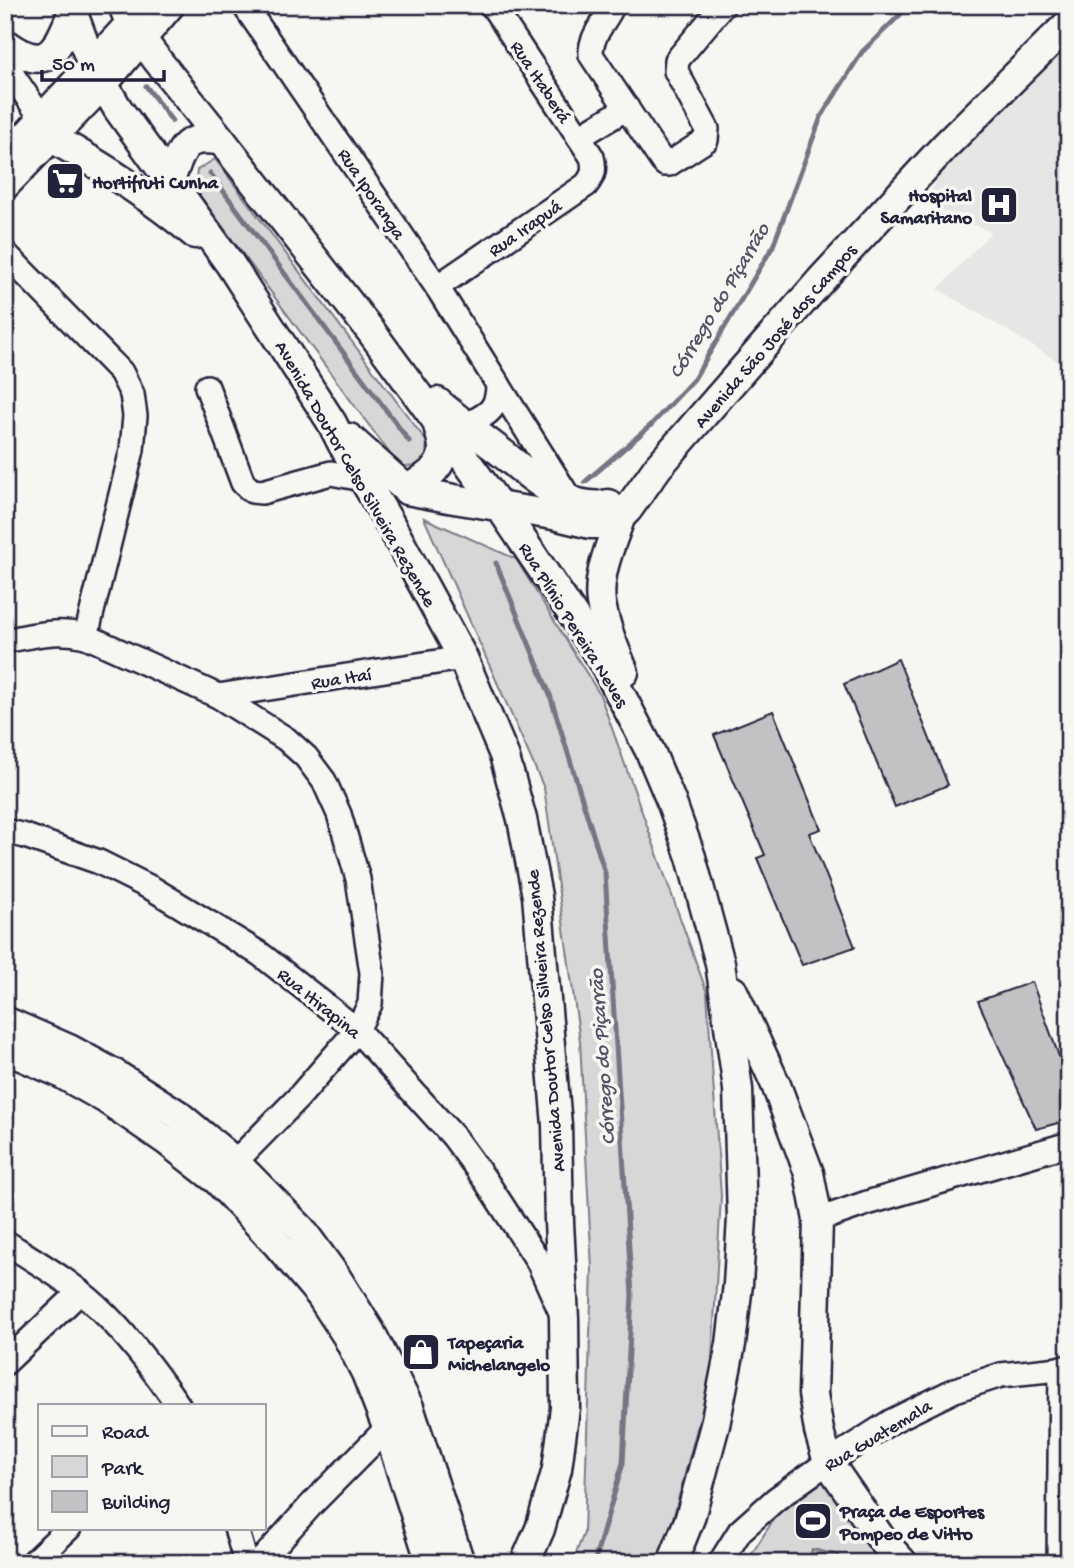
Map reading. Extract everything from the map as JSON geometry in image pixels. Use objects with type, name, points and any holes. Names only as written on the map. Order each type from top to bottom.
[{"type":"main road","points":[[5,185],[47,128],[97,75],[135,18],[170,5]]},
{"type":"main road","points":[[5,43],[34,58],[42,58],[52,53],[60,44],[71,10]]},
{"type":"main road","name":"Avenida Doutor Celso Silveira Rezende","points":[[71,10],[97,75],[118,109],[230,264],[337,433],[389,522],[463,658],[504,755],[522,819],[537,896],[557,1125],[564,1319],[565,1408],[557,1469],[540,1529],[526,1563]]},
{"type":"main road","name":"Rua Plínio Pereira Neves","points":[[135,18],[158,61],[385,351],[500,507],[605,664],[650,751],[691,857],[720,963],[738,1089],[742,1218],[731,1344],[715,1426],[690,1518],[672,1563]]},
{"type":"main road","name":"Avenida São José dos Campos","points":[[650,751],[635,698],[613,644],[601,601],[605,561],[621,516],[658,467],[821,280],[944,146],[1069,23]]},
{"type":"main road","points":[[5,159],[47,128]]},
{"type":"main road","points":[[47,128],[159,206],[230,264]]},
{"type":"main road","points":[[169,183],[183,148],[204,138],[222,141]]},
{"type":"main road","name":"Avenida São José dos Campos","points":[[385,351],[433,400],[545,486],[571,501],[603,506],[626,495],[658,467]]},
{"type":"main road","points":[[407,490],[440,464],[443,450],[437,421]]},
{"type":"main road","points":[[337,433],[407,490],[590,524],[611,522],[621,516]]},
{"type":"main road","points":[[720,963],[776,1085],[809,1173],[818,1220],[813,1394],[819,1431],[828,1462],[882,1540],[904,1563]]},
{"type":"main road","points":[[5,1021],[69,1049],[113,1073],[177,1114],[235,1162],[301,1229],[370,1331],[409,1406],[460,1563]]},
{"type":"main road","points":[[5,1049],[60,1073],[106,1099],[217,1180],[321,1296],[347,1336],[366,1373],[387,1427],[431,1563]]},
{"type":"street","name":"Rua Iporanga","points":[[244,5],[437,287],[571,501]]},
{"type":"street","name":"Rua Itaberá","points":[[492,5],[592,157]]},
{"type":"street","points":[[609,5],[611,9],[593,41],[591,55],[665,164],[675,162],[703,144],[708,135],[679,79],[676,71],[677,60],[723,5]]},
{"type":"street","points":[[5,64],[47,128]]},
{"type":"street","points":[[579,137],[627,108]]},
{"type":"street","name":"Rua Irapuá","points":[[437,287],[586,184],[593,176],[595,167],[592,157]]},
{"type":"street","points":[[5,253],[121,372],[132,394],[135,416],[132,450],[86,636]]},
{"type":"street","points":[[466,426],[491,410],[498,397],[498,384]]},
{"type":"street","points":[[207,387],[243,483],[252,491],[262,492],[331,473],[363,479]]},
{"type":"street","points":[[331,473],[337,433]]},
{"type":"street","points":[[5,641],[56,632],[86,636],[218,696],[286,739],[306,757],[324,780],[339,814],[358,879],[372,973],[370,1004],[358,1030],[298,1098],[235,1162]]},
{"type":"street","name":"Rua Itaí","points":[[218,696],[463,658]]},
{"type":"street","name":"Rua Itirapina","points":[[5,831],[99,862],[153,889],[260,954],[358,1030],[453,1136],[486,1181],[538,1261],[564,1319]]},
{"type":"street","points":[[818,1220],[1069,1144]]},
{"type":"street","points":[[5,1242],[80,1292],[106,1314],[150,1363],[177,1404]]},
{"type":"street","points":[[5,1363],[80,1292]]},
{"type":"street","points":[[1059,1563],[1065,1368]]},
{"type":"street","name":"Rua Guatemala","points":[[720,1563],[740,1531],[776,1499],[892,1420],[955,1390],[1001,1376],[1065,1368]]},
{"type":"street","points":[[259,1563],[312,1504],[409,1406]]},
{"type":"street","points":[[32,1563],[67,1530]]},
{"type":"street","points":[[237,1530],[246,1563]]},
{"type":"shaded area","name":"Hospital Samaritano","points":[[1069,43],[1069,368],[938,289],[991,232],[937,208],[917,205],[929,195],[940,175],[973,136]]},
{"type":"shaded area","points":[[812,1549],[839,1555],[837,1563],[808,1563]]},
{"type":"green space","points":[[215,159],[427,442],[425,467],[399,466],[195,189],[197,170]]},
{"type":"green space","points":[[424,518],[516,559],[600,695],[707,993],[721,1196],[711,1376],[666,1545],[657,1563],[572,1563],[584,1533],[592,1269],[580,1041],[544,788]]},
{"type":"green space","name":"Praça de Esportes Pompeo de Vitto","points":[[822,1479],[888,1563],[746,1563],[777,1514]]},
{"type":"building","points":[[898,659],[948,785],[895,807],[844,684]]},
{"type":"building","points":[[773,711],[821,829],[809,833],[855,947],[802,965],[757,858],[765,855],[714,735]]},
{"type":"building","points":[[1032,982],[1069,1084],[1069,1120],[1036,1129],[978,1001]]},
{"type":"waterway","name":"Córrego do Piçarrão","points":[[585,482],[650,426],[694,379],[773,246],[821,117],[862,52],[910,5]]},
{"type":"waterway","points":[[146,86],[172,121]]},
{"type":"waterway","points":[[210,173],[409,441]]},
{"type":"waterway","name":"Córrego do Piçarrão","points":[[496,563],[550,695],[605,873],[632,1295],[623,1463],[594,1563]]},
{"type":"place","name":"Hortifruti Cunha","points":[[65,181]]},
{"type":"place","name":"Hospital Samaritano","points":[[999,205]]},
{"type":"place","name":"Tapeçaria Michelangelo","points":[[421,1352]]},
{"type":"place","name":"Praça de Esportes Pompeo de Vitto","points":[[813,1521]]}]
